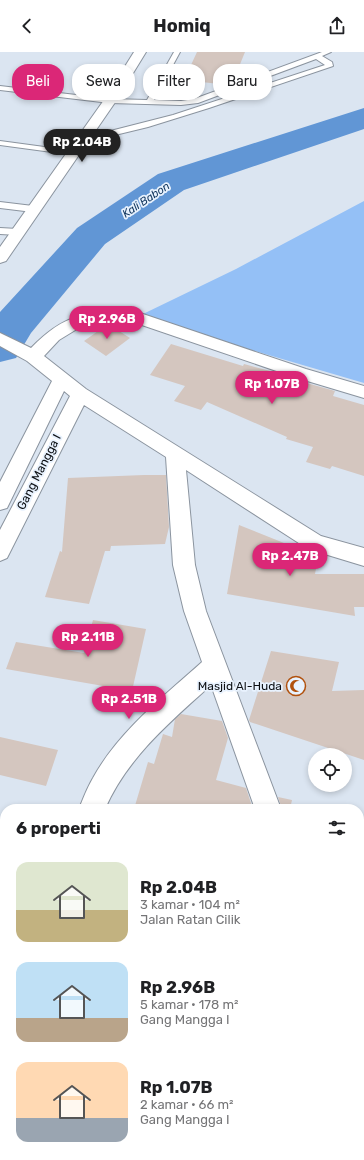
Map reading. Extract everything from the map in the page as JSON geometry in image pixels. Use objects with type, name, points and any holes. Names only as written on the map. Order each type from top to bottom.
[{"type":"street","points":[[131,64],[140,52]]},
{"type":"street","points":[[0,258],[18,232],[28,209],[68,152],[82,141],[104,100]]},
{"type":"street","points":[[29,354],[71,325],[91,318],[134,316],[300,373],[364,392]]},
{"type":"street","points":[[0,339],[29,354],[80,394],[175,453],[314,544],[364,557]]},
{"type":"street","points":[[0,502],[62,380]]},
{"type":"street","name":"Gang Mangga I","points":[[0,552],[80,394]]},
{"type":"street","points":[[175,453],[184,565],[195,611],[266,804]]},
{"type":"street","points":[[94,804],[97,794],[141,734],[216,666]]},
{"type":"lane","points":[[149,103],[177,52]]},
{"type":"lane","points":[[104,100],[181,104],[195,101],[328,52]]},
{"type":"lane","points":[[82,141],[134,129],[200,110],[329,66],[329,64],[317,56]]},
{"type":"lane","points":[[0,88],[72,96]]},
{"type":"lane","points":[[0,143],[68,152]]},
{"type":"lane","points":[[2,206],[28,209]]},
{"type":"lane","points":[[0,230],[18,232]]},
{"type":"shaded area","points":[[364,201],[364,383],[217,340],[146,317],[143,314],[236,269]]},
{"type":"building","points":[[197,52],[245,52],[240,64],[213,64],[213,83],[205,82],[205,64],[191,64]]},
{"type":"building","points":[[108,324],[130,338],[106,356],[84,341]]},
{"type":"building","points":[[171,344],[243,366],[244,364],[278,373],[296,380],[335,391],[333,396],[364,405],[364,476],[332,466],[330,469],[306,462],[313,447],[286,439],[287,437],[207,402],[201,410],[174,401],[185,386],[150,375]]},
{"type":"building","points":[[166,475],[169,527],[165,544],[111,546],[110,551],[105,551],[89,604],[45,597],[60,551],[62,552],[68,478]]},
{"type":"building","points":[[239,525],[284,543],[282,549],[318,557],[315,574],[364,574],[364,607],[354,607],[355,616],[227,594]]},
{"type":"building","points":[[93,620],[146,629],[132,691],[6,669],[16,642],[84,653]]},
{"type":"building","name":"Masjid Al-Huda","points":[[271,651],[339,662],[332,691],[364,690],[364,760],[352,756],[352,748],[328,748],[250,722],[249,720]]},
{"type":"building","points":[[181,714],[222,721],[228,738],[216,780],[246,788],[251,804],[135,804],[148,762],[154,764],[163,734],[172,737],[175,719]]},
{"type":"building","points":[[0,737],[58,750],[46,786],[0,775]]},
{"type":"building","points":[[278,797],[292,800],[291,804],[280,804]]},
{"type":"waterway","name":"Kali Babon","points":[[0,347],[14,324],[91,236],[171,182],[364,118]]},
{"type":"place","name":"Masjid Al-Huda","points":[[296,686]]}]
